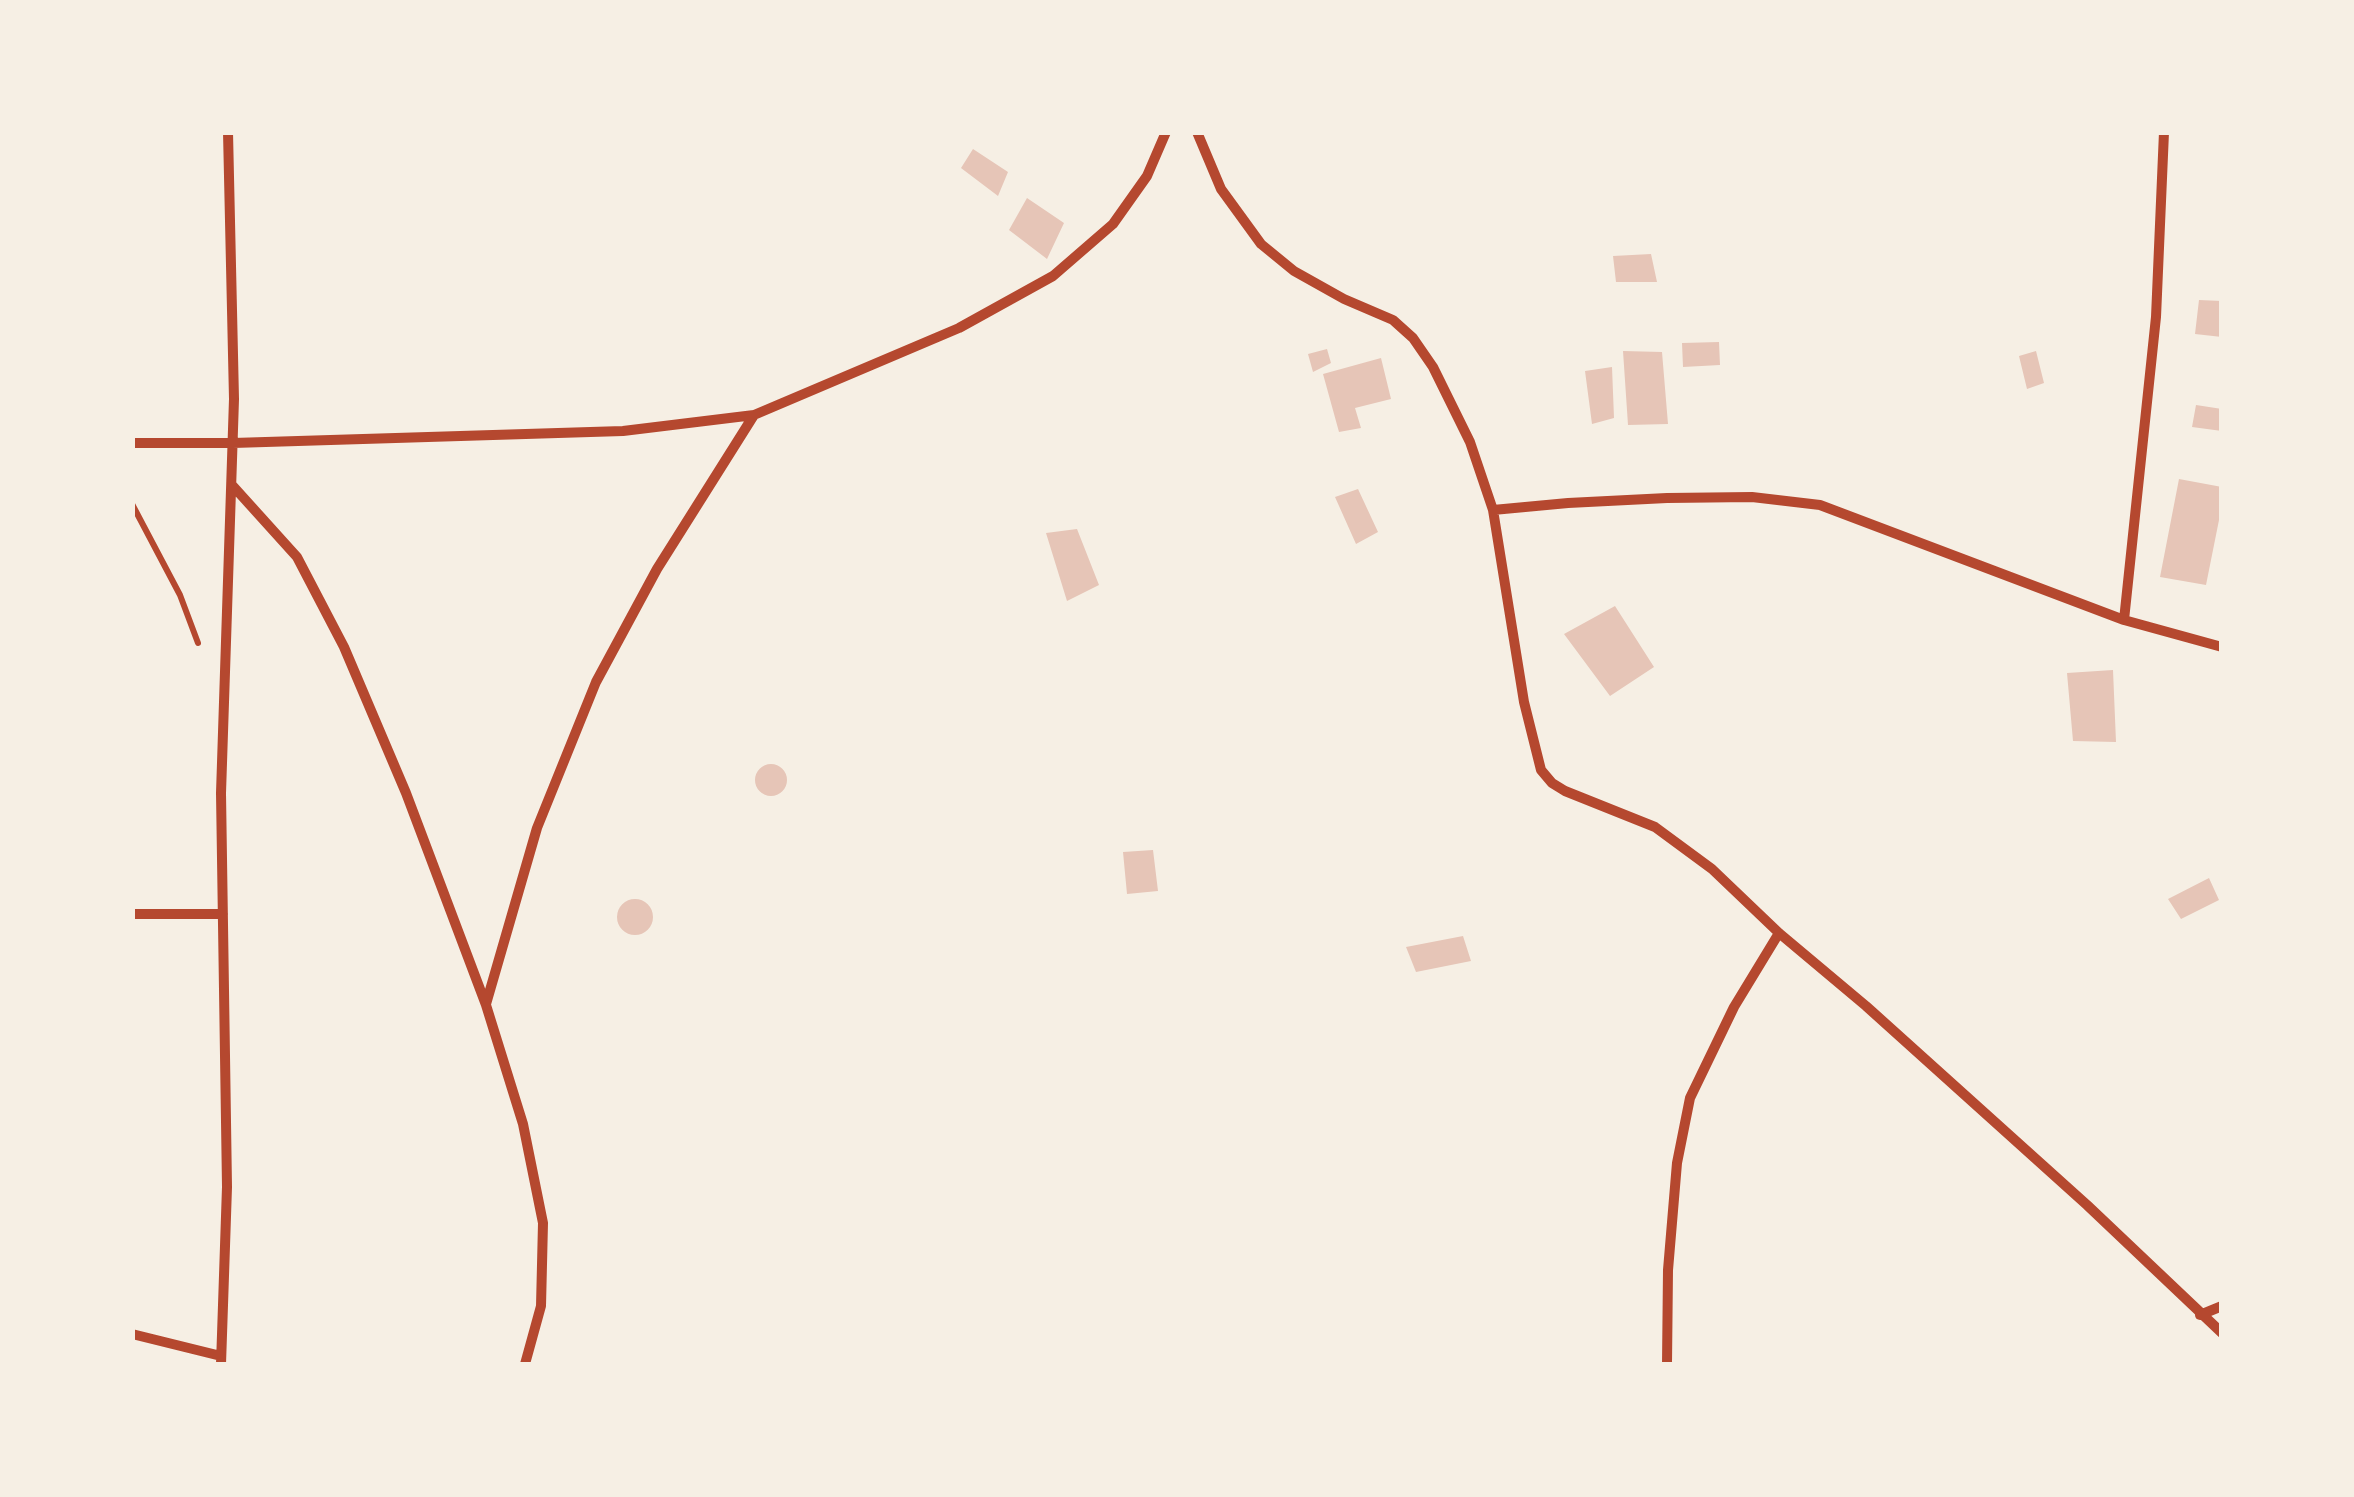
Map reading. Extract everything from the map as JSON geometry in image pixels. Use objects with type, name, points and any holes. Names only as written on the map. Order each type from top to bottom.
[{"type":"street","points":[[132,1334],[221,1360],[228,1187],[221,793],[234,399],[228,132]]},
{"type":"street","points":[[132,443],[623,431],[754,415],[959,328],[1053,276],[1113,224],[1147,176],[1166,132]]},
{"type":"street","points":[[1197,132],[1221,189],[1261,244],[1294,270],[1344,300],[1394,320],[1413,338],[1433,367],[1470,442],[1493,510],[1524,702],[1541,770],[1552,783],[1655,828],[1712,869],[2087,1205],[2222,1333]]},
{"type":"street","points":[[2124,620],[2156,317],[2164,132]]},
{"type":"street","points":[[486,1005],[537,828],[596,682],[657,569],[754,415]]},
{"type":"street","points":[[232,484],[297,558],[344,647],[406,794],[486,1005],[524,1124],[543,1223],[542,1306],[525,1364]]},
{"type":"street","points":[[1493,510],[1667,498],[1752,497],[1820,505],[2124,620],[2222,646]]},
{"type":"street","points":[[132,914],[223,914]]},
{"type":"street","points":[[1667,1364],[1668,1270],[1677,1163],[1690,1098],[1734,1006],[1779,933]]},
{"type":"street","points":[[2200,1314],[2222,1306]]},
{"type":"path","points":[[132,504],[180,595],[199,646]]},
{"type":"building","points":[[973,149],[1008,172],[998,196],[961,168]]},
{"type":"building","points":[[1027,198],[1064,223],[1047,259],[1009,230]]},
{"type":"building","points":[[1651,254],[1657,282],[1616,282],[1613,256]]},
{"type":"building","points":[[2199,300],[2222,301],[2222,337],[2195,334]]},
{"type":"building","points":[[1719,342],[1720,365],[1683,367],[1682,343]]},
{"type":"building","points":[[1327,349],[1331,363],[1313,372],[1308,354]]},
{"type":"building","points":[[1623,351],[1662,352],[1668,424],[1628,425]]},
{"type":"building","points":[[2036,351],[2044,383],[2027,389],[2019,356]]},
{"type":"building","points":[[1381,358],[1391,399],[1355,408],[1361,428],[1339,432],[1323,374]]},
{"type":"building","points":[[1612,367],[1614,418],[1592,424],[1585,371]]},
{"type":"building","points":[[2196,405],[2222,409],[2222,431],[2192,427]]},
{"type":"building","points":[[2179,479],[2222,487],[2206,585],[2160,577]]},
{"type":"building","points":[[1358,489],[1378,532],[1356,544],[1335,497]]},
{"type":"building","points":[[1077,529],[1099,585],[1067,601],[1046,533]]},
{"type":"building","points":[[1615,606],[1654,667],[1610,696],[1564,634]]},
{"type":"building","points":[[2113,670],[2116,742],[2073,741],[2067,673]]},
{"type":"building","points":[[771,764],[782,769],[787,780],[782,791],[771,796],[760,791],[755,780],[760,769]]},
{"type":"building","points":[[1153,850],[1158,891],[1127,894],[1123,852]]},
{"type":"building","points":[[2209,878],[2219,900],[2181,919],[2168,899]]},
{"type":"building","points":[[635,899],[647,905],[653,917],[647,929],[635,935],[623,929],[617,917],[623,905]]},
{"type":"building","points":[[1463,936],[1471,961],[1416,972],[1406,947]]}]
